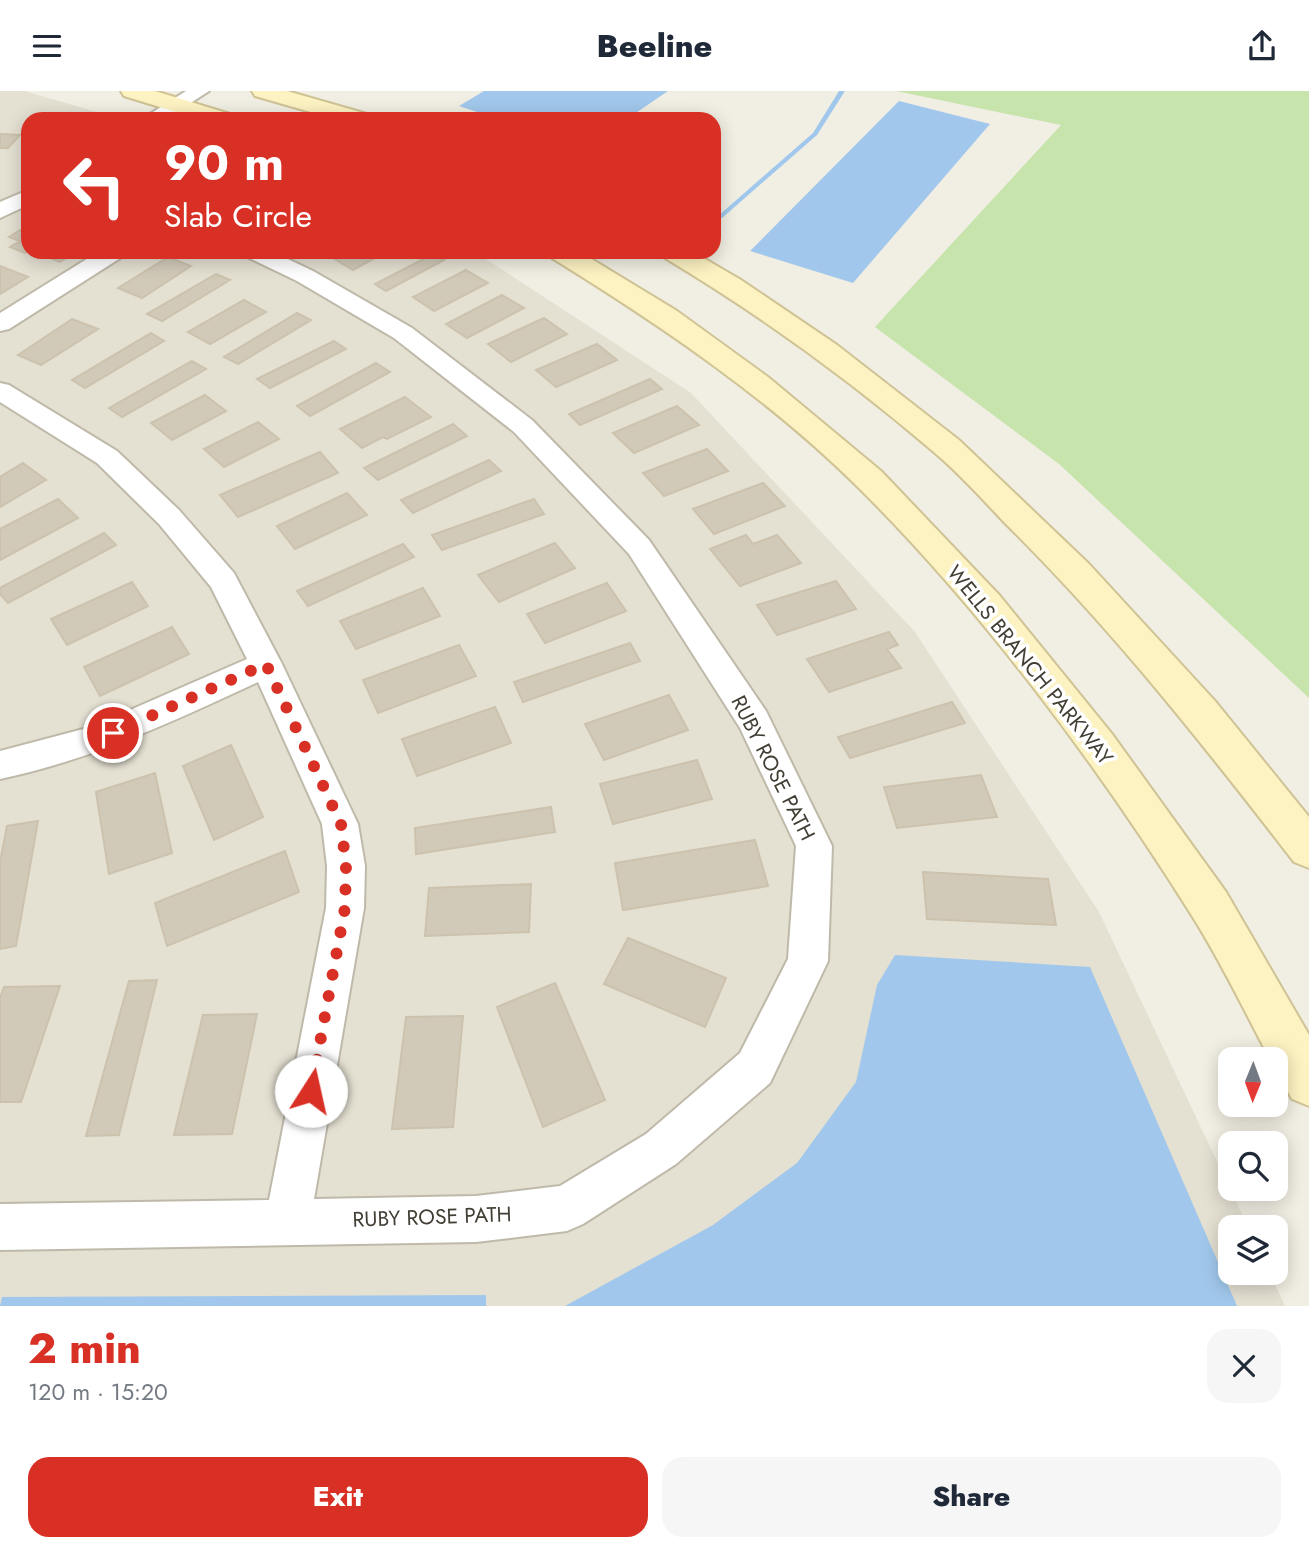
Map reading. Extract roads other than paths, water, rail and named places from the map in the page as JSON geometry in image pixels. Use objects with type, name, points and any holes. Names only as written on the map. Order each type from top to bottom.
[{"type":"street","points":[[132,91],[201,112]]},
{"type":"street","points":[[164,112],[200,91]]},
{"type":"street","points":[[263,91],[335,112]]},
{"type":"street","points":[[0,211],[21,200]]},
{"type":"street","points":[[0,324],[103,259]]},
{"type":"street","name":"RUBY ROSE PATH","points":[[0,1227],[476,1219],[567,1208],[661,1149],[755,1068],[808,961],[814,846],[754,721],[639,547],[523,426],[403,333],[270,259]]},
{"type":"street","name":"WELLS BRANCH PARKWAY","points":[[572,259],[667,317],[757,383],[869,479],[987,605],[1098,745],[1210,906],[1309,1082]]},
{"type":"street","points":[[686,259],[827,351],[948,447],[1077,573],[1201,712],[1309,849]]},
{"type":"street","points":[[0,391],[107,457],[169,517],[223,581],[266,664],[341,824],[346,866],[345,908],[288,1222]]},
{"type":"street","points":[[0,765],[31,760],[113,733],[266,664]]},
{"type":"water","points":[[484,91],[668,91],[637,112],[477,112],[459,106]]},
{"type":"water","points":[[899,101],[990,124],[853,283],[750,251]]},
{"type":"water","points":[[895,955],[1090,967],[1218,1262],[1218,1285],[1228,1285],[1237,1306],[565,1306],[713,1225],[797,1163],[856,1082],[877,985]]},
{"type":"water","points":[[486,1295],[486,1306],[0,1306],[2,1297]]},
{"type":"waterway","points":[[721,216],[815,134],[842,91]]}]
